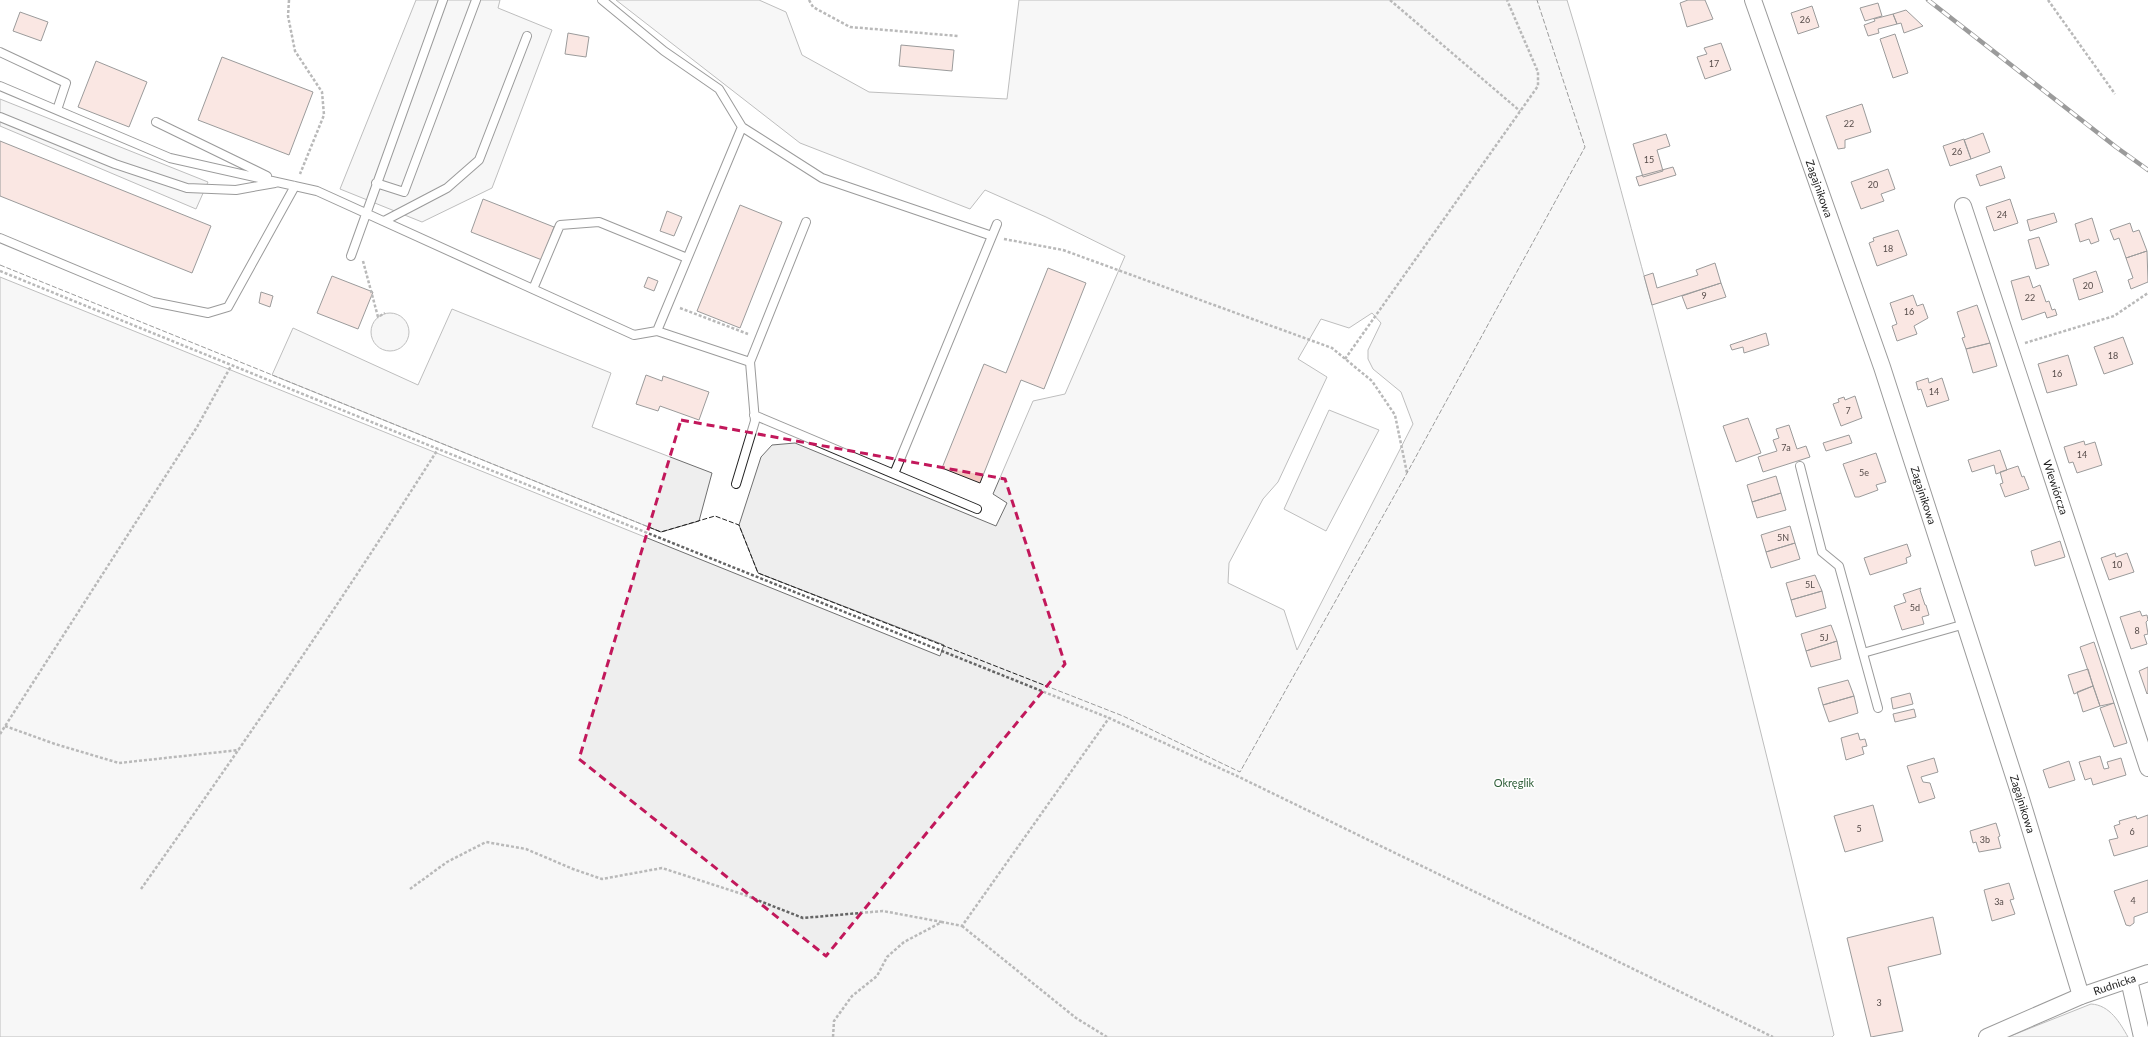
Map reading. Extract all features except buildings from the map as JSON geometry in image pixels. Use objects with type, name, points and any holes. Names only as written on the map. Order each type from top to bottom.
[{"type":"street","name":"Zagajnikowa","points":[[1753,0],[1882,367],[1965,624],[2081,996]]},
{"type":"street","name":"Wiewiórcza","points":[[1963,206],[2148,768]]},
{"type":"street","name":"Rudnicka","points":[[1987,1037],[2081,996],[2148,973]]},
{"type":"street","points":[[2129,980],[2142,1037]]},
{"type":"lane","points":[[351,256],[365,212],[443,0]]},
{"type":"lane","points":[[376,183],[404,192],[476,0]]},
{"type":"lane","points":[[602,0],[664,51],[718,89],[742,126],[822,178],[992,236]]},
{"type":"lane","points":[[384,221],[447,188],[479,160],[527,36]]},
{"type":"lane","points":[[0,52],[66,83],[57,110]]},
{"type":"lane","points":[[0,86],[170,158],[317,191],[634,336],[657,332],[750,362]]},
{"type":"lane","points":[[0,116],[115,164],[187,188],[236,190],[280,182]]},
{"type":"lane","points":[[156,122],[280,182]]},
{"type":"lane","points":[[657,332],[742,126]]},
{"type":"lane","points":[[0,238],[152,302],[208,314],[228,307],[295,186]]},
{"type":"lane","points":[[533,289],[560,225],[599,222],[687,258]]},
{"type":"lane","points":[[736,484],[754,421],[750,362],[806,222]]},
{"type":"lane","points":[[894,474],[997,224]]},
{"type":"lane","points":[[754,415],[977,509]]},
{"type":"lane","points":[[1800,466],[1822,552],[1839,566],[1878,708]]},
{"type":"lane","points":[[1863,653],[1965,624]]},
{"type":"path","points":[[289,0],[288,16],[295,51],[322,92],[324,115],[295,186]]},
{"type":"path","points":[[809,0],[813,7],[850,27],[958,36]]},
{"type":"path","points":[[1390,0],[1520,111]]},
{"type":"path","points":[[1345,359],[1538,86],[1538,72],[1507,0]]},
{"type":"path","points":[[2048,0],[2115,94]]},
{"type":"path","points":[[992,236],[1062,250],[1332,348],[1372,381],[1395,415],[1407,473]]},
{"type":"path","points":[[357,238],[378,317],[386,314]]},
{"type":"path","points":[[0,271],[438,450],[1109,718],[1237,776],[1772,1037]]},
{"type":"path","points":[[2011,348],[2114,316],[2148,293]]},
{"type":"path","points":[[668,304],[760,338]]},
{"type":"path","points":[[0,734],[197,428],[231,366]]},
{"type":"path","points":[[141,890],[239,750],[390,525],[438,450]]},
{"type":"path","points":[[962,926],[1109,718]]},
{"type":"path","points":[[5,726],[55,744],[119,763],[239,750]]},
{"type":"path","points":[[410,889],[447,862],[486,842],[526,849],[573,869],[602,879],[662,868],[742,894],[803,918],[883,911],[962,926],[1076,1018],[1107,1037]]},
{"type":"path","points":[[833,1037],[834,1021],[852,996],[877,976],[888,958],[904,942],[942,922]]},
{"type":"highlighted area","points":[[681,420],[1005,479],[1065,664],[826,956],[579,759]]},
{"type":"green space","name":"Okręglik","points":[[616,0],[759,0],[786,12],[802,55],[869,92],[1007,99],[1019,0],[1567,0],[1611,152],[1676,396],[1745,670],[1834,1035],[1832,1037],[0,1037],[0,277],[940,656],[944,645],[758,573],[739,525],[761,457],[772,445],[795,443],[996,526],[1007,503],[993,494],[1033,401],[1065,394],[1125,256],[1046,217],[985,190],[970,209],[800,143]],"holes":[[[1372,313],[1381,323],[1368,350],[1368,359],[1373,369],[1401,392],[1413,424],[1297,650],[1284,610],[1228,583],[1229,563],[1263,499],[1278,482],[1327,377],[1298,359],[1321,319],[1349,328]]]},
{"type":"green space","points":[[452,309],[611,373],[592,427],[712,473],[699,521],[661,532],[272,375],[293,328],[418,385]]},
{"type":"green space","points":[[386,313],[394,313],[401,316],[406,321],[409,332],[406,343],[401,348],[394,351],[386,351],[379,348],[374,343],[371,336],[371,328],[374,321],[379,316]]},
{"type":"green space","points":[[1329,410],[1379,430],[1326,531],[1284,509]]},
{"type":"green space","points":[[2091,1004],[2098,1005],[2109,1011],[2118,1021],[2128,1037],[2008,1037]]},
{"type":"shaded area","points":[[416,0],[500,0],[498,8],[552,30],[492,188],[422,222],[340,189]]},
{"type":"shaded area","points":[[0,99],[208,182],[196,209],[0,126]]},
{"type":"railway","points":[[1928,0],[2116,147],[2148,170]]},
{"type":"fence","points":[[0,265],[661,532],[715,516],[739,525],[758,573],[1123,716],[1240,772],[1407,473],[1585,147],[1537,0]]}]
